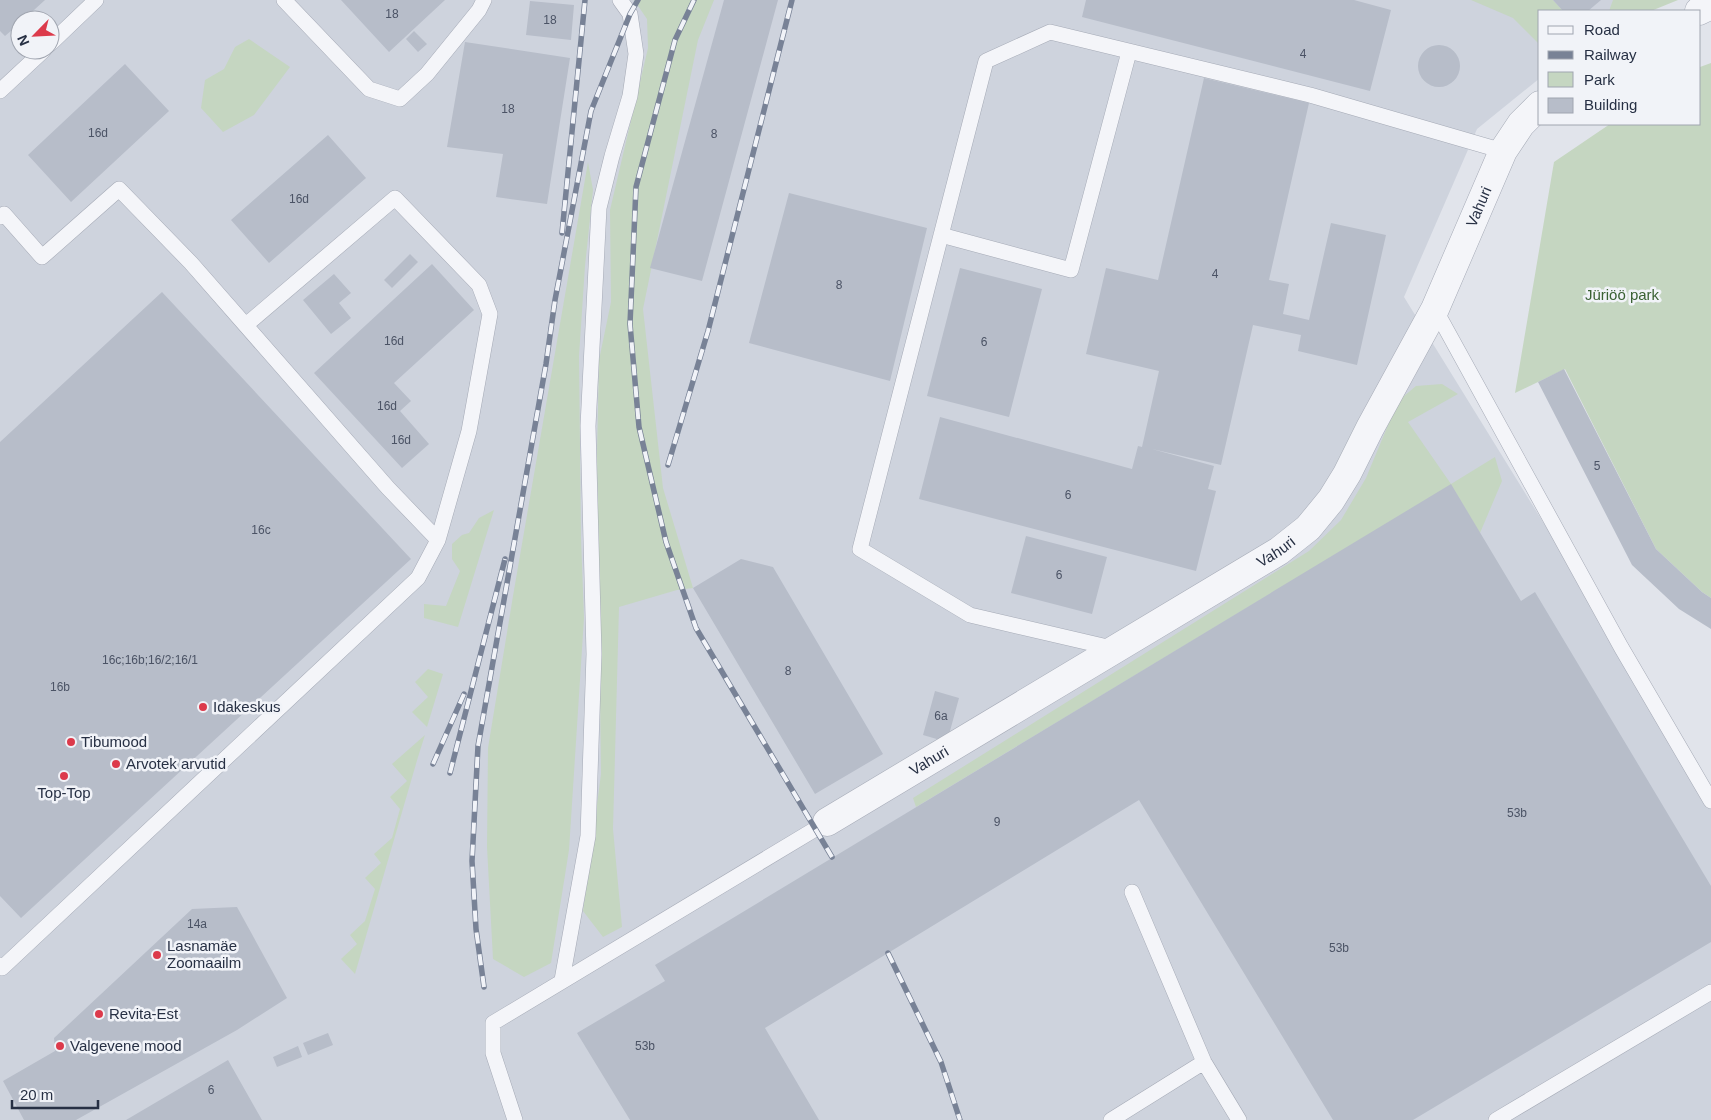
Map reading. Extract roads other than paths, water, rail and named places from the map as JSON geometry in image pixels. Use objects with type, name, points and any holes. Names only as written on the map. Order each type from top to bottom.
[{"type":"street","name":"Vahuri","points":[[827,822],[1279,551],[1308,528],[1331,500],[1347,474],[1435,308],[1503,151],[1522,124],[1538,108]]},
{"type":"lane","points":[[60,34],[96,0]]},
{"type":"lane","points":[[284,0],[369,89],[400,99],[427,74],[479,10],[484,0]]},
{"type":"lane","points":[[562,980],[588,836],[594,654],[588,426],[599,208],[630,96],[636,54],[630,14],[620,0]]},
{"type":"lane","points":[[1116,649],[970,615],[860,550],[986,61],[1050,32],[1310,95],[1503,151]]},
{"type":"lane","points":[[942,235],[1071,270],[1129,52]]},
{"type":"lane","points":[[0,91],[33,60]]},
{"type":"lane","points":[[0,217],[4,214],[42,257],[119,189],[191,263],[388,488],[438,540]]},
{"type":"lane","points":[[0,966],[2,968],[418,578],[438,540],[470,431],[490,314],[479,285],[395,198],[246,325]]},
{"type":"lane","points":[[1435,308],[1621,647],[1711,801]]},
{"type":"lane","points":[[515,1120],[493,1053],[494,1023],[562,980],[827,822]]},
{"type":"lane","points":[[1132,892],[1204,1062],[1238,1120]]},
{"type":"lane","points":[[1496,1120],[1711,992]]},
{"type":"lane","points":[[1111,1120],[1204,1062]]},
{"type":"railway","points":[[562,233],[585,0]]},
{"type":"railway","points":[[484,987],[476,929],[472,861],[478,746],[546,364],[555,300],[591,111],[630,14],[638,0]]},
{"type":"railway","points":[[694,0],[675,40],[636,187],[630,324],[639,427],[666,542],[696,628],[832,857]]},
{"type":"railway","points":[[668,465],[708,331],[792,0]]},
{"type":"railway","points":[[450,773],[505,559]]},
{"type":"railway","points":[[433,764],[464,694]]},
{"type":"railway","points":[[888,953],[941,1062],[960,1120]]},
{"type":"place","name":"Idakeskus","points":[[203,707]]},
{"type":"place","name":"Tibumood","points":[[71,742]]},
{"type":"place","name":"Arvotek arvutid","points":[[116,764]]},
{"type":"place","name":"Top-Top","points":[[64,776]]},
{"type":"place","name":"Lasnamäe Zoomaailm","points":[[157,955]]},
{"type":"place","name":"Revita-Est","points":[[99,1014]]},
{"type":"place","name":"Valgevene mood","points":[[60,1046]]},
{"type":"park label","name":"Jüriöö park","points":[[1622,295]]}]
